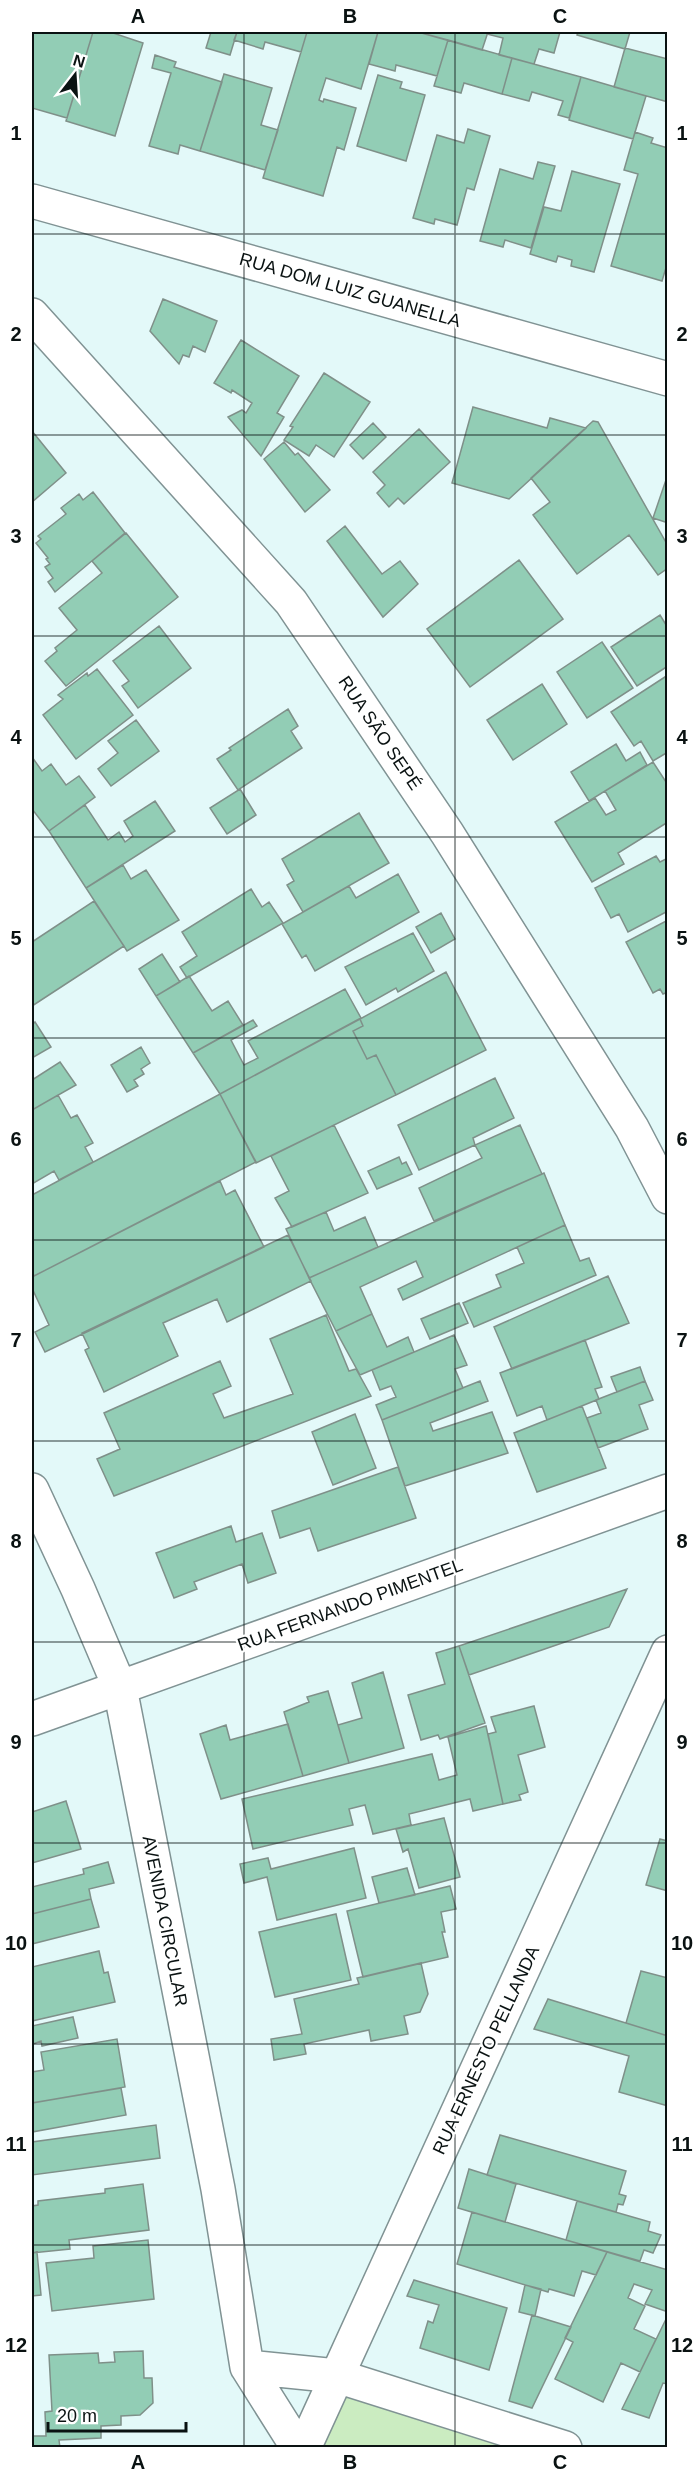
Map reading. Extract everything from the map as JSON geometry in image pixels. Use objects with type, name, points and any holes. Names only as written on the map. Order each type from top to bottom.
[{"type":"street","name":"RUA DOM LUIZ GUANELLA","points":[[32,201],[668,379]]},
{"type":"street","name":"RUA SÃO SEPÉ","points":[[32,315],[291,602],[454,843],[632,1128],[668,1197]]},
{"type":"street","name":"AVENIDA CIRCULAR","points":[[32,1490],[78,1589],[120,1688],[218,2189],[247,2367],[298,2448]]},
{"type":"street","name":"RUA FERNANDO PIMENTEL","points":[[32,1719],[668,1491]]},
{"type":"street","name":"RUA ERNESTO PELLANDA","points":[[304,2448],[668,1652]]},
{"type":"street","points":[[247,2367],[337,2376],[565,2448]]},
{"type":"green space","points":[[344,2390],[516,2448],[316,2448]]},
{"type":"building","points":[[32,32],[93,32],[67,118],[32,108]]},
{"type":"building","points":[[93,32],[113,32],[143,43],[115,136],[66,121]]},
{"type":"building","points":[[211,32],[237,32],[230,55],[206,48]]},
{"type":"building","points":[[237,32],[307,32],[301,52],[265,42],[263,49],[234,40]]},
{"type":"building","points":[[307,32],[378,32],[361,89],[326,78],[319,100],[323,102],[324,99],[356,108],[344,150],[337,147],[323,196],[263,178]]},
{"type":"building","points":[[378,32],[418,32],[448,40],[437,76],[396,65],[395,71],[369,64]]},
{"type":"building","points":[[418,32],[488,32],[482,50]]},
{"type":"building","points":[[488,32],[560,32],[554,53],[539,49],[534,64],[499,55],[503,38],[487,34]]},
{"type":"building","points":[[578,32],[630,32],[625,49],[577,35]]},
{"type":"building","points":[[448,40],[512,58],[502,94],[464,83],[461,93],[434,86]]},
{"type":"building","points":[[625,48],[668,59],[668,102],[614,87]]},
{"type":"building","points":[[155,55],[176,62],[174,67],[222,82],[200,151],[180,145],[178,154],[149,146],[171,73],[152,68]]},
{"type":"building","points":[[512,58],[581,77],[569,118],[558,115],[563,101],[532,92],[529,101],[502,94]]},
{"type":"building","points":[[224,74],[272,88],[261,125],[278,130],[265,170],[200,151]]},
{"type":"building","points":[[378,75],[402,82],[400,88],[425,95],[406,161],[357,146]]},
{"type":"building","points":[[581,77],[646,96],[633,139],[569,120]]},
{"type":"building","points":[[468,129],[490,136],[474,190],[467,188],[457,225],[435,219],[434,224],[413,218],[437,135],[464,143]]},
{"type":"building","points":[[635,132],[653,138],[651,143],[668,148],[668,261],[662,281],[611,266],[638,174],[624,170]]},
{"type":"building","points":[[538,162],[555,166],[531,248],[505,240],[503,247],[480,241],[500,169],[533,179]]},
{"type":"building","points":[[572,171],[620,184],[594,272],[571,266],[572,260],[558,256],[556,262],[530,254],[544,207],[561,211]]},
{"type":"building","points":[[163,299],[217,321],[205,352],[193,346],[189,357],[183,355],[179,364],[150,331]]},
{"type":"building","points":[[241,340],[299,376],[277,413],[284,417],[261,456],[228,417],[242,410],[246,413],[252,403],[232,390],[231,393],[214,383]]},
{"type":"building","points":[[324,373],[370,402],[334,457],[316,445],[309,456],[284,440],[293,427],[290,426]]},
{"type":"building","points":[[473,407],[547,428],[550,418],[586,428],[509,499],[452,483]]},
{"type":"building","points":[[593,421],[598,422],[668,546],[668,568],[658,575],[629,535],[577,574],[533,515],[550,502],[531,478]]},
{"type":"building","points":[[373,423],[386,437],[363,459],[350,445]]},
{"type":"building","points":[[419,429],[450,462],[404,504],[398,498],[389,507],[377,493],[385,485],[373,472]]},
{"type":"building","points":[[32,431],[66,473],[32,502]]},
{"type":"building","points":[[284,442],[295,455],[298,453],[330,490],[305,512],[264,459]]},
{"type":"building","points":[[668,474],[668,523],[653,518]]},
{"type":"building","points":[[93,492],[125,533],[55,592],[48,582],[53,578],[45,567],[50,564],[46,559],[48,558],[36,543],[41,539],[38,536],[66,514],[61,508],[79,494],[83,500]]},
{"type":"building","points":[[345,526],[382,574],[400,561],[418,584],[383,617],[327,541]]},
{"type":"building","points":[[126,533],[178,597],[66,686],[45,661],[57,651],[55,648],[77,630],[59,608],[102,573],[92,561]]},
{"type":"building","points":[[519,560],[563,619],[470,687],[427,629]]},
{"type":"building","points":[[660,615],[668,628],[668,666],[637,686],[611,647]]},
{"type":"building","points":[[159,626],[191,668],[138,708],[122,686],[129,681],[113,661]]},
{"type":"building","points":[[602,642],[633,688],[587,718],[557,672]]},
{"type":"building","points":[[97,669],[133,715],[76,759],[43,715],[63,699],[58,695],[87,673],[88,676]]},
{"type":"building","points":[[668,675],[668,752],[653,761],[641,741],[634,746],[611,712]]},
{"type":"building","points":[[542,684],[567,724],[513,760],[487,720]]},
{"type":"building","points":[[288,709],[298,726],[291,731],[302,748],[238,790],[217,759],[231,750],[229,748]]},
{"type":"building","points":[[136,720],[159,751],[111,786],[98,769],[118,753],[108,741]]},
{"type":"building","points":[[616,744],[626,761],[640,752],[647,765],[589,801],[571,772]]},
{"type":"building","points":[[32,757],[42,771],[51,764],[66,785],[79,776],[95,797],[49,831],[32,809]]},
{"type":"building","points":[[653,762],[668,785],[668,822],[618,853],[624,864],[592,882],[555,822],[595,798],[606,815],[616,810],[605,791]]},
{"type":"building","points":[[240,789],[256,815],[227,834],[210,808]]},
{"type":"building","points":[[155,801],[175,831],[86,888],[49,831],[85,805],[108,840],[119,832],[125,842],[133,836],[124,821]]},
{"type":"building","points":[[359,813],[389,863],[303,912],[287,885],[294,881],[282,859]]},
{"type":"building","points":[[656,856],[660,862],[668,858],[668,911],[628,932],[619,914],[611,918],[595,888]]},
{"type":"building","points":[[123,865],[131,879],[146,870],[179,920],[127,951],[86,888]]},
{"type":"building","points":[[398,874],[419,912],[315,971],[306,955],[302,958],[282,924],[349,886],[356,898]]},
{"type":"building","points":[[251,889],[262,907],[269,902],[283,923],[187,978],[180,967],[197,956],[182,932]]},
{"type":"building","points":[[94,901],[124,946],[32,1006],[32,942]]},
{"type":"building","points":[[441,913],[455,939],[431,953],[416,927]]},
{"type":"building","points":[[668,920],[668,992],[663,994],[660,989],[653,993],[626,942]]},
{"type":"building","points":[[413,933],[434,971],[398,992],[396,988],[366,1005],[345,967]]},
{"type":"building","points":[[162,954],[180,982],[156,996],[139,969]]},
{"type":"building","points":[[446,972],[486,1050],[396,1095],[376,1055],[367,1059],[353,1031],[363,1026],[360,1019]]},
{"type":"building","points":[[189,976],[212,1011],[228,1001],[243,1025],[193,1053],[156,996]]},
{"type":"building","points":[[345,989],[361,1018],[220,1094],[193,1053],[253,1020],[257,1026],[231,1040],[244,1065],[258,1058],[248,1041]]},
{"type":"building","points":[[360,1019],[363,1026],[353,1031],[367,1059],[376,1055],[396,1095],[256,1163],[220,1094]]},
{"type":"building","points":[[35,1022],[51,1047],[32,1058],[32,1025]]},
{"type":"building","points":[[141,1047],[150,1063],[141,1069],[144,1074],[134,1080],[138,1086],[127,1092],[111,1065]]},
{"type":"building","points":[[60,1062],[76,1085],[32,1110],[32,1080]]},
{"type":"building","points":[[495,1078],[514,1118],[473,1138],[475,1145],[419,1170],[398,1125]]},
{"type":"building","points":[[220,1094],[256,1162],[34,1276],[32,1271],[32,1195]]},
{"type":"building","points":[[58,1095],[71,1118],[77,1115],[93,1143],[85,1147],[93,1162],[59,1180],[54,1171],[32,1184],[32,1110]]},
{"type":"building","points":[[334,1125],[368,1193],[292,1227],[275,1198],[289,1191],[271,1156]]},
{"type":"building","points":[[520,1125],[542,1174],[434,1221],[419,1188],[482,1158],[475,1145]]},
{"type":"building","points":[[399,1157],[402,1164],[406,1162],[412,1174],[377,1189],[368,1171]]},
{"type":"building","points":[[544,1173],[565,1225],[403,1300],[398,1289],[423,1277],[416,1261],[360,1287],[372,1314],[336,1331],[309,1278]]},
{"type":"building","points":[[220,1181],[226,1195],[235,1190],[264,1247],[45,1352],[35,1332],[49,1325],[32,1288],[32,1277]]},
{"type":"building","points":[[326,1212],[334,1231],[365,1217],[378,1247],[309,1278],[286,1229]]},
{"type":"building","points":[[565,1225],[580,1261],[589,1258],[596,1275],[474,1327],[463,1303],[501,1287],[496,1275],[524,1263],[517,1247]]},
{"type":"building","points":[[288,1235],[311,1281],[227,1322],[217,1299],[163,1323],[178,1356],[104,1392],[85,1350],[89,1348],[82,1333]]},
{"type":"building","points":[[608,1276],[629,1323],[512,1369],[494,1327]]},
{"type":"building","points":[[459,1303],[468,1323],[430,1339],[421,1319]]},
{"type":"building","points":[[372,1314],[387,1347],[408,1337],[414,1352],[360,1375],[336,1331]]},
{"type":"building","points":[[326,1315],[349,1371],[356,1369],[371,1396],[114,1496],[97,1459],[120,1449],[104,1413],[220,1361],[231,1386],[213,1394],[224,1418],[293,1394],[270,1339]]},
{"type":"building","points":[[454,1335],[467,1365],[455,1369],[463,1388],[382,1420],[376,1405],[396,1397],[391,1386],[380,1390],[372,1370]]},
{"type":"building","points":[[585,1340],[602,1387],[595,1389],[599,1399],[547,1420],[542,1406],[517,1416],[500,1373]]},
{"type":"building","points":[[640,1367],[645,1381],[617,1392],[611,1377]]},
{"type":"building","points":[[480,1381],[488,1401],[430,1423],[433,1431],[492,1412],[508,1453],[405,1486],[382,1420]]},
{"type":"building","points":[[645,1381],[653,1400],[639,1405],[648,1429],[598,1448],[587,1418],[601,1413],[596,1400]]},
{"type":"building","points":[[582,1406],[606,1468],[537,1492],[514,1433]]},
{"type":"building","points":[[355,1414],[376,1468],[333,1485],[312,1432]]},
{"type":"building","points":[[398,1467],[416,1518],[318,1551],[310,1528],[280,1538],[272,1511]]},
{"type":"building","points":[[231,1526],[236,1542],[262,1533],[276,1573],[248,1583],[242,1564],[194,1582],[197,1589],[174,1598],[156,1553]]},
{"type":"building","points":[[627,1589],[609,1627],[469,1675],[459,1646]]},
{"type":"building","points":[[459,1646],[485,1723],[440,1739],[438,1735],[421,1740],[408,1695],[445,1684],[436,1653]]},
{"type":"building","points":[[383,1672],[404,1748],[349,1763],[338,1725],[362,1718],[352,1683]]},
{"type":"building","points":[[328,1691],[349,1763],[303,1776],[284,1712],[309,1702],[307,1697]]},
{"type":"building","points":[[534,1706],[545,1747],[518,1755],[528,1792],[519,1795],[521,1800],[503,1804],[488,1734],[496,1732],[491,1717]]},
{"type":"building","points":[[288,1724],[303,1776],[221,1799],[200,1734],[226,1725],[230,1740]]},
{"type":"building","points":[[486,1726],[503,1804],[473,1811],[470,1799],[409,1814],[411,1825],[373,1834],[365,1805],[349,1809],[353,1825],[253,1849],[242,1799],[432,1754],[439,1780],[457,1775],[448,1737]]},
{"type":"building","points":[[66,1801],[81,1849],[32,1863],[32,1812]]},
{"type":"building","points":[[444,1818],[460,1877],[419,1888],[408,1849],[403,1852],[396,1829]]},
{"type":"building","points":[[660,1839],[668,1841],[668,1891],[646,1885]]},
{"type":"building","points":[[354,1848],[366,1898],[277,1920],[267,1877],[244,1883],[240,1864],[268,1858],[271,1869]]},
{"type":"building","points":[[108,1862],[114,1883],[89,1889],[91,1899],[32,1914],[32,1887],[84,1874],[83,1869]]},
{"type":"building","points":[[407,1868],[415,1895],[379,1903],[372,1877]]},
{"type":"building","points":[[450,1886],[456,1909],[441,1912],[445,1932],[442,1932],[448,1957],[363,1977],[347,1911]]},
{"type":"building","points":[[91,1899],[99,1927],[32,1944],[32,1914]]},
{"type":"building","points":[[336,1914],[351,1980],[275,1997],[259,1932]]},
{"type":"building","points":[[99,1951],[104,1973],[108,1972],[115,2002],[32,2021],[32,1967]]},
{"type":"building","points":[[421,1963],[428,1994],[420,2012],[404,2016],[408,2034],[371,2041],[369,2030],[304,2044],[306,2054],[274,2060],[271,2039],[302,2034],[294,1999],[359,1984],[357,1978]]},
{"type":"building","points":[[641,1971],[668,1978],[668,2036],[626,2023]]},
{"type":"building","points":[[548,1999],[668,2036],[668,2106],[619,2092],[629,2056],[534,2029]]},
{"type":"building","points":[[73,2017],[78,2038],[42,2046],[41,2041],[33,2044],[32,2026]]},
{"type":"building","points":[[117,2039],[125,2087],[32,2103],[32,2072],[44,2070],[41,2052]]},
{"type":"building","points":[[121,2088],[126,2115],[32,2132],[32,2103]]},
{"type":"building","points":[[156,2125],[160,2158],[32,2175],[32,2142]]},
{"type":"building","points":[[500,2135],[626,2171],[619,2194],[626,2196],[623,2205],[618,2204],[616,2212],[487,2175]]},
{"type":"building","points":[[469,2169],[516,2184],[505,2222],[458,2208]]},
{"type":"building","points":[[143,2184],[149,2230],[69,2240],[70,2249],[32,2253],[32,2206],[38,2205],[38,2201],[105,2193],[105,2189]]},
{"type":"building","points":[[577,2201],[650,2222],[648,2231],[661,2235],[653,2253],[644,2250],[640,2261],[566,2240]]},
{"type":"building","points":[[472,2212],[607,2252],[596,2275],[582,2271],[574,2296],[549,2289],[548,2292],[457,2264]]},
{"type":"building","points":[[148,2240],[154,2299],[52,2311],[46,2263],[94,2258],[93,2246]]},
{"type":"building","points":[[37,2252],[41,2295],[32,2296],[32,2253]]},
{"type":"building","points":[[607,2252],[668,2270],[668,2312],[645,2304],[652,2290],[634,2284],[628,2298],[645,2306],[634,2329],[656,2339],[640,2372],[621,2363],[603,2402],[555,2379],[573,2342],[565,2338]]},
{"type":"building","points":[[414,2280],[507,2308],[489,2370],[420,2348],[428,2321],[433,2323],[439,2305],[407,2296]]},
{"type":"building","points":[[525,2285],[541,2289],[535,2316],[519,2312]]},
{"type":"building","points":[[532,2315],[571,2327],[532,2408],[509,2401]]},
{"type":"building","points":[[668,2315],[668,2384],[663,2383],[649,2418],[622,2409]]},
{"type":"building","points":[[143,2351],[144,2378],[152,2378],[153,2403],[140,2415],[121,2416],[121,2425],[101,2426],[101,2438],[59,2440],[60,2448],[32,2448],[32,2436],[46,2436],[45,2412],[52,2411],[49,2355],[98,2353],[99,2363],[115,2362],[114,2352]]}]
